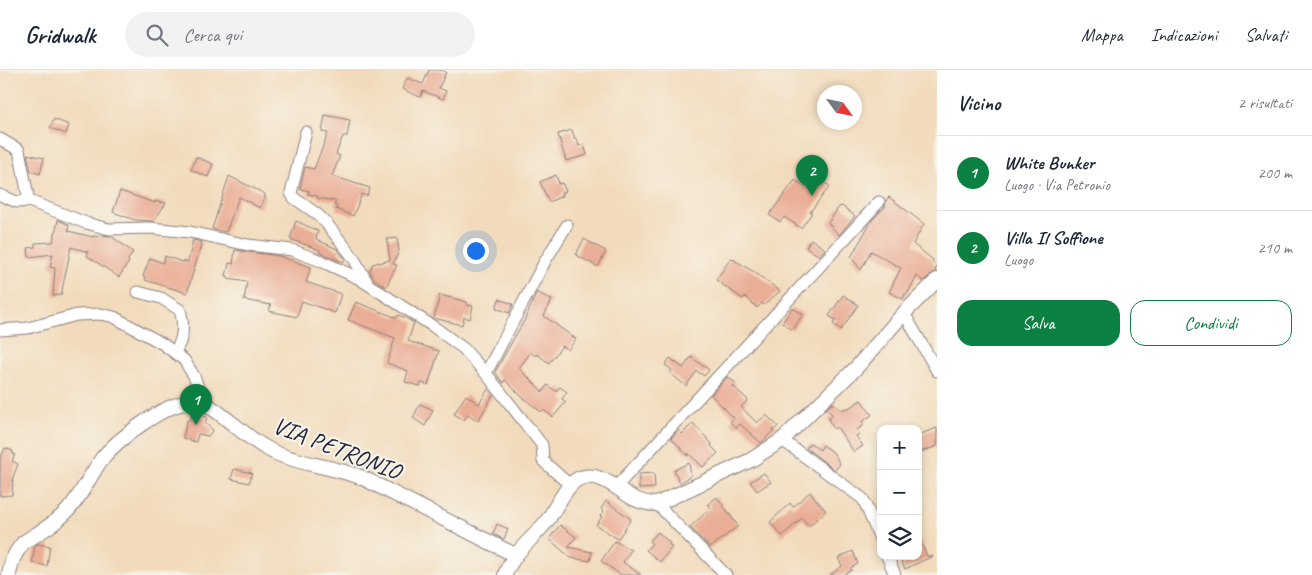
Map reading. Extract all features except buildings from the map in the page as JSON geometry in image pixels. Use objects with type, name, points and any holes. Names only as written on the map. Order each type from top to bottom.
[{"type":"street","points":[[306,132],[291,193],[294,198],[317,214],[327,224],[353,257],[361,274],[370,285]]},
{"type":"street","points":[[0,139],[19,150],[29,201]]},
{"type":"street","points":[[0,195],[17,202],[29,201],[86,223],[109,229],[150,228],[190,232],[248,245],[292,250],[322,261],[370,285],[464,349],[486,373],[542,444],[543,461],[571,486]]},
{"type":"street","points":[[616,487],[879,202]]},
{"type":"street","points":[[486,373],[544,263],[567,224]]},
{"type":"street","points":[[505,575],[515,555],[548,520],[575,480],[584,476],[595,477],[616,487],[638,501],[645,504],[657,504],[751,460],[782,440],[856,368],[904,313],[937,280]]},
{"type":"street","points":[[138,292],[161,298],[180,310],[183,324],[182,335],[175,351]]},
{"type":"street","points":[[904,313],[937,371]]},
{"type":"street","points":[[0,330],[28,328],[77,315],[109,315],[175,351],[184,360],[194,376],[198,387],[199,403],[186,402],[173,406],[114,445],[102,459],[70,508],[23,543],[17,550],[12,559],[9,575]]},
{"type":"street","name":"VIA PETRONIO","points":[[199,403],[219,412],[264,447],[279,454],[343,470],[363,478],[515,555]]},
{"type":"street","points":[[782,440],[863,499],[877,531]]},
{"type":"street","points":[[657,504],[726,575]]},
{"type":"street","points":[[889,560],[895,575]]},
{"type":"place","name":"Villa Il Soffione","points":[[812,196]]},
{"type":"place","name":"White Bunker","points":[[196,425]]}]
